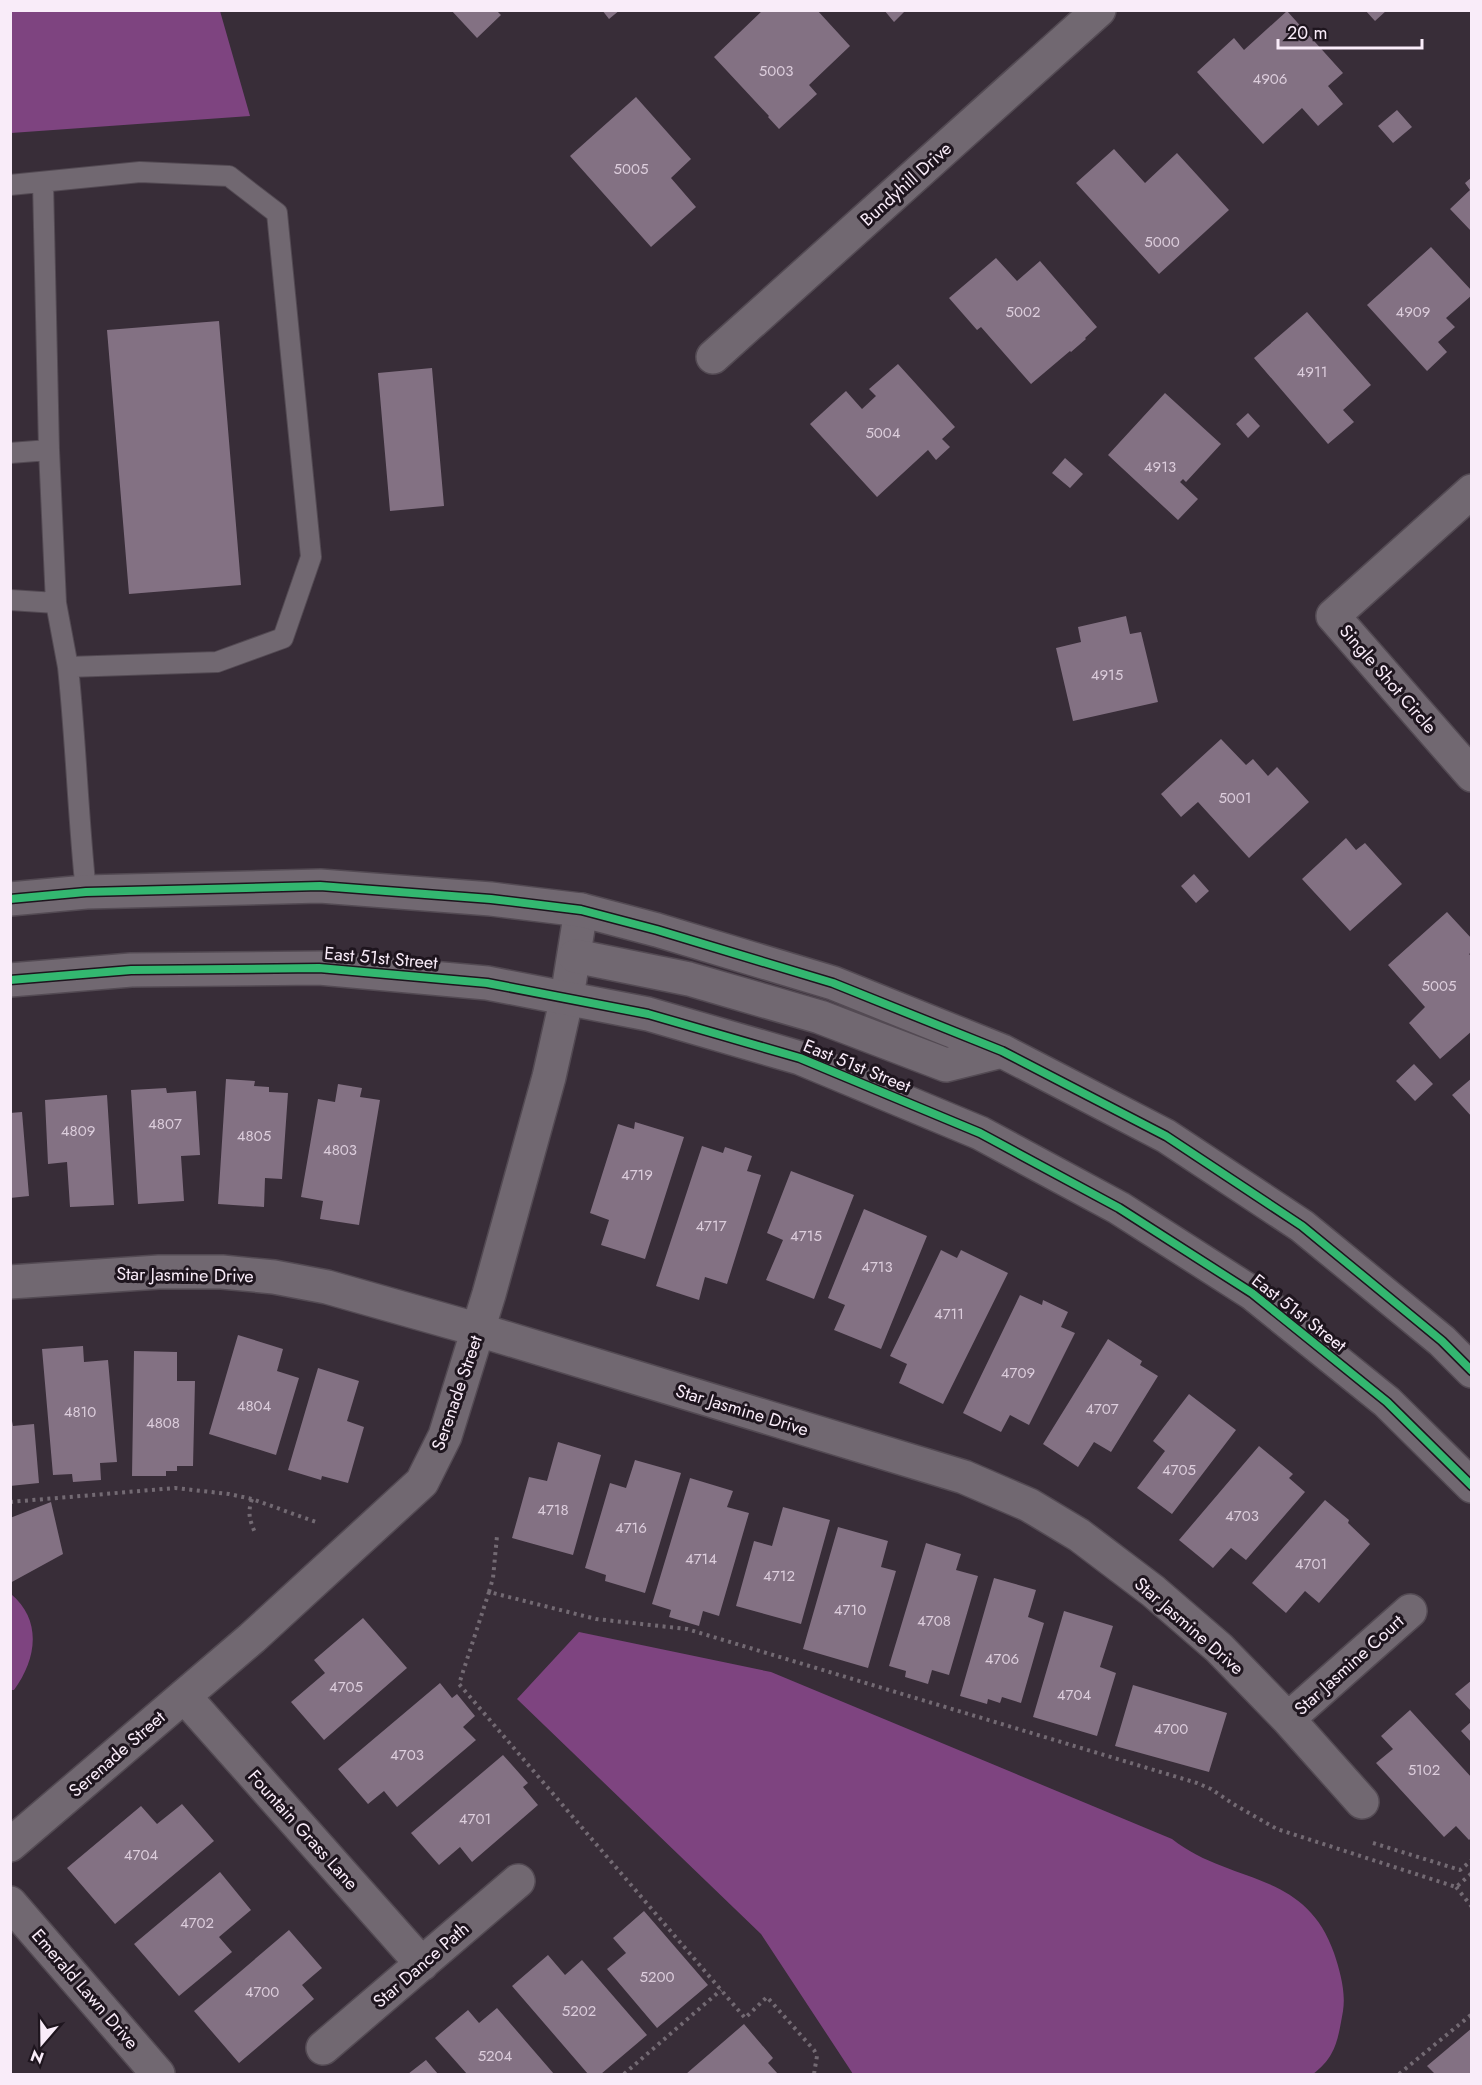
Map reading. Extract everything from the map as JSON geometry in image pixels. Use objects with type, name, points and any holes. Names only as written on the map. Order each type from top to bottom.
[{"type":"street","name":"Bundyhill Drive","points":[[713,357],[1099,10]]},
{"type":"street","name":"Single Shot Circle","points":[[1472,491],[1333,616],[1472,775]]},
{"type":"street","points":[[10,899],[86,892],[320,886],[491,899],[581,910],[657,930],[834,983],[1002,1051],[1166,1136],[1302,1226],[1442,1341],[1472,1371]]},
{"type":"street","name":"Serenade Street","points":[[10,1845],[261,1630],[422,1482],[445,1436],[479,1330],[549,1077],[575,956],[581,910]]},
{"type":"street","points":[[575,956],[689,979],[820,1017],[946,1065],[1002,1051]]},
{"type":"street","name":"East 51st Street","points":[[10,980],[131,969],[319,968],[487,982],[648,1014],[800,1058],[980,1133],[1119,1208],[1252,1293],[1387,1402],[1472,1486]]},
{"type":"street","name":"Star Jasmine Drive","points":[[10,1282],[159,1272],[222,1272],[274,1277],[327,1287],[479,1330],[957,1474],[1029,1505],[1079,1535],[1153,1591],[1219,1648],[1288,1719],[1362,1802]]},
{"type":"street","name":"Star Jasmine Court","points":[[1288,1719],[1410,1611]]},
{"type":"street","name":"Fountain Grass Lane","points":[[184,1696],[422,1964]]},
{"type":"street","name":"Star Dance Path","points":[[323,2048],[518,1881]]},
{"type":"street","name":"Emerald Lawn Drive","points":[[10,1903],[159,2074]]},
{"type":"lane","points":[[10,185],[140,172],[229,176],[277,213],[311,557],[283,638],[217,662],[68,667]]},
{"type":"lane","points":[[43,182],[49,450],[56,603],[68,667],[76,743],[86,892]]},
{"type":"lane","points":[[10,453],[49,450]]},
{"type":"lane","points":[[10,600],[56,603]]},
{"type":"path","points":[[10,1502],[175,1488],[252,1499],[318,1523]]},
{"type":"path","points":[[252,1499],[248,1513],[256,1535]]},
{"type":"path","points":[[497,1536],[493,1578],[459,1684],[745,2018],[767,1997],[814,2050],[817,2056],[814,2074]]},
{"type":"path","points":[[489,1592],[596,1619],[687,1629],[1197,1783],[1277,1829],[1456,1887],[1472,1907]]},
{"type":"path","points":[[1365,1841],[1460,1870],[1472,1860]]},
{"type":"path","points":[[1346,1851],[1347,1845]]},
{"type":"path","points":[[1456,1887],[1472,1874]]},
{"type":"path","points":[[624,2074],[721,1990]]},
{"type":"path","points":[[1399,2074],[1472,2014]]},
{"type":"shaded area","points":[[11,10],[220,11],[250,116],[11,133]]},
{"type":"shaded area","points":[[11,1594],[28,1616],[33,1641],[27,1666],[14,1690],[11,1690]]},
{"type":"shaded area","points":[[579,1632],[771,1672],[1172,1839],[1194,1854],[1285,1892],[1305,1906],[1321,1926],[1334,1953],[1343,1989],[1344,2004],[1335,2047],[1327,2061],[1313,2074],[853,2074],[761,1934],[517,1699]]},
{"type":"building","points":[[451,10],[496,10],[501,15],[477,38]]},
{"type":"building","points":[[602,10],[620,10],[609,19]]},
{"type":"building","points":[[763,10],[817,10],[850,46],[809,85],[817,94],[779,129],[714,57]]},
{"type":"building","points":[[884,10],[906,10],[894,22]]},
{"type":"building","points":[[1365,10],[1387,10],[1375,21]]},
{"type":"building","points":[[1287,11],[1343,73],[1328,86],[1343,104],[1318,126],[1302,108],[1263,144],[1197,72],[1234,38],[1244,50]]},
{"type":"building","points":[[636,97],[691,159],[671,178],[696,207],[651,247],[570,156]]},
{"type":"building","points":[[1397,110],[1412,127],[1393,143],[1378,126]]},
{"type":"building","points":[[1114,149],[1145,183],[1177,153],[1229,210],[1159,274],[1076,183]]},
{"type":"building","points":[[1472,177],[1472,232],[1450,209],[1470,190],[1465,183]]},
{"type":"building","points":[[1431,247],[1472,291],[1472,295],[1446,318],[1455,327],[1438,342],[1447,352],[1427,371],[1367,305]]},
{"type":"building","points":[[996,258],[1017,281],[1040,261],[1097,327],[1071,352],[1031,384],[981,327],[977,330],[949,298]]},
{"type":"building","points":[[1307,312],[1371,385],[1343,410],[1354,422],[1328,444],[1254,358]]},
{"type":"building","points":[[219,321],[241,585],[129,594],[107,330]]},
{"type":"building","points":[[898,364],[955,427],[942,439],[950,447],[936,460],[928,450],[877,497],[810,424],[846,391],[862,409],[876,396],[869,389]]},
{"type":"building","points":[[432,368],[444,506],[390,511],[378,373]]},
{"type":"building","points":[[1165,393],[1221,444],[1186,482],[1183,479],[1180,482],[1198,499],[1178,520],[1108,455]]},
{"type":"building","points":[[1248,413],[1260,426],[1248,438],[1236,424]]},
{"type":"building","points":[[1065,458],[1083,474],[1070,488],[1052,473]]},
{"type":"building","points":[[1126,616],[1130,634],[1141,632],[1158,702],[1073,721],[1056,648],[1081,642],[1078,627]]},
{"type":"building","points":[[1221,739],[1246,765],[1253,759],[1268,776],[1277,767],[1309,802],[1249,858],[1198,802],[1181,817],[1161,794]]},
{"type":"building","points":[[1346,838],[1356,850],[1365,843],[1402,884],[1350,931],[1302,879]]},
{"type":"building","points":[[1194,874],[1209,891],[1196,903],[1181,886]]},
{"type":"building","points":[[1447,912],[1472,939],[1472,952],[1469,954],[1472,957],[1472,1031],[1440,1059],[1409,1023],[1425,1007],[1388,965]]},
{"type":"building","points":[[1414,1064],[1433,1084],[1415,1101],[1396,1081]]},
{"type":"building","points":[[1472,1078],[1472,1117],[1452,1095]]},
{"type":"building","points":[[226,1079],[255,1081],[254,1086],[269,1087],[269,1092],[288,1093],[282,1179],[265,1178],[264,1207],[218,1204]]},
{"type":"building","points":[[338,1084],[362,1088],[360,1097],[380,1100],[359,1225],[320,1219],[323,1201],[301,1197],[318,1099],[335,1102]]},
{"type":"building","points":[[166,1088],[167,1093],[196,1091],[200,1155],[181,1156],[184,1201],[138,1204],[131,1090]]},
{"type":"building","points":[[107,1095],[114,1205],[70,1207],[67,1162],[48,1164],[45,1100]]},
{"type":"building","points":[[22,1112],[29,1196],[10,1198],[10,1113]]},
{"type":"building","points":[[635,1122],[684,1137],[645,1259],[601,1245],[609,1220],[590,1213],[618,1124],[634,1129]]},
{"type":"building","points":[[702,1146],[723,1153],[725,1147],[752,1156],[747,1171],[761,1175],[727,1284],[705,1277],[699,1300],[656,1286]]},
{"type":"building","points":[[791,1171],[854,1195],[814,1299],[766,1280],[783,1240],[767,1233]]},
{"type":"building","points":[[864,1209],[927,1236],[881,1349],[834,1330],[845,1305],[828,1298]]},
{"type":"building","points":[[941,1250],[957,1258],[961,1250],[1008,1273],[943,1404],[899,1383],[907,1364],[890,1356]]},
{"type":"building","points":[[1020,1295],[1042,1305],[1043,1300],[1068,1312],[1061,1327],[1075,1333],[1029,1425],[1010,1415],[1001,1432],[963,1413]]},
{"type":"building","points":[[238,1335],[283,1349],[277,1371],[299,1378],[276,1455],[209,1434]]},
{"type":"building","points":[[1108,1339],[1142,1361],[1140,1365],[1158,1376],[1111,1452],[1094,1442],[1078,1467],[1043,1444]]},
{"type":"building","points":[[83,1346],[84,1362],[108,1360],[117,1462],[100,1463],[101,1480],[73,1482],[72,1474],[53,1475],[42,1349]]},
{"type":"building","points":[[134,1351],[177,1352],[177,1381],[195,1381],[193,1466],[177,1466],[177,1471],[166,1471],[166,1476],[132,1476]]},
{"type":"building","points":[[318,1368],[359,1381],[347,1421],[364,1427],[348,1483],[322,1476],[321,1480],[288,1470]]},
{"type":"building","points":[[1189,1394],[1236,1430],[1172,1514],[1137,1488],[1165,1451],[1153,1441]]},
{"type":"building","points":[[10,1421],[13,1426],[34,1424],[39,1483],[10,1486]]},
{"type":"building","points":[[558,1442],[601,1455],[573,1555],[512,1538],[529,1477],[547,1481]]},
{"type":"building","points":[[1259,1446],[1293,1474],[1289,1478],[1305,1492],[1246,1560],[1231,1548],[1213,1568],[1179,1540]]},
{"type":"building","points":[[635,1460],[681,1473],[645,1593],[605,1581],[606,1575],[585,1568],[610,1483],[626,1488]]},
{"type":"building","points":[[690,1478],[733,1491],[727,1507],[749,1513],[719,1616],[703,1611],[699,1626],[669,1617],[671,1610],[652,1604]]},
{"type":"building","points":[[1325,1500],[1349,1520],[1348,1523],[1370,1544],[1319,1603],[1305,1591],[1286,1613],[1252,1583]]},
{"type":"building","points":[[51,1502],[63,1554],[10,1583],[10,1518]]},
{"type":"building","points":[[783,1507],[830,1520],[801,1624],[736,1606],[754,1541],[772,1546]]},
{"type":"building","points":[[838,1527],[888,1541],[881,1567],[896,1571],[868,1668],[803,1649]]},
{"type":"building","points":[[926,1543],[961,1554],[956,1570],[978,1576],[949,1675],[932,1670],[928,1684],[905,1677],[906,1671],[889,1666]]},
{"type":"building","points":[[994,1578],[1036,1590],[1028,1617],[1044,1623],[1021,1703],[1002,1697],[1000,1703],[988,1699],[987,1704],[960,1696]]},
{"type":"building","points":[[1064,1611],[1113,1626],[1100,1667],[1116,1673],[1097,1736],[1033,1717]]},
{"type":"building","points":[[363,1618],[407,1668],[324,1740],[291,1702],[325,1673],[314,1660]]},
{"type":"building","points":[[1472,1680],[1472,1712],[1455,1694]]},
{"type":"building","points":[[440,1683],[452,1698],[457,1694],[475,1716],[463,1727],[476,1740],[397,1807],[384,1791],[368,1804],[338,1769]]},
{"type":"building","points":[[1133,1685],[1227,1713],[1209,1772],[1115,1746]]},
{"type":"building","points":[[1410,1710],[1472,1778],[1472,1837],[1469,1840],[1456,1826],[1444,1837],[1376,1763],[1393,1749],[1381,1736]]},
{"type":"building","points":[[1472,1721],[1472,1743],[1461,1731]]},
{"type":"building","points":[[503,1755],[528,1783],[523,1787],[538,1805],[472,1862],[460,1847],[439,1865],[411,1833]]},
{"type":"building","points":[[182,1804],[214,1841],[115,1924],[67,1868],[141,1806],[157,1824]]},
{"type":"building","points":[[220,1872],[251,1910],[219,1937],[232,1952],[179,1996],[134,1944]]},
{"type":"building","points":[[644,1911],[708,1985],[657,2028],[607,1969],[626,1953],[613,1938]]},
{"type":"building","points":[[289,1930],[322,1968],[302,1985],[314,1999],[239,2063],[194,2011]]},
{"type":"building","points":[[548,1955],[565,1975],[582,1960],[647,2035],[601,2074],[588,2074],[512,1986]]},
{"type":"building","points":[[497,2008],[554,2074],[467,2074],[435,2038],[468,2010],[479,2023]]},
{"type":"building","points":[[744,2024],[773,2058],[768,2063],[778,2074],[686,2074]]},
{"type":"building","points":[[1472,2028],[1472,2074],[1435,2074],[1427,2066]]},
{"type":"building","points":[[426,2060],[438,2074],[408,2074]]},
{"type":"cycle path","points":[[10,899],[86,892],[320,886],[491,899],[581,910],[657,930],[833,983],[1002,1051],[1166,1136],[1302,1226],[1442,1341],[1472,1371]]},
{"type":"cycle path","points":[[10,980],[131,970],[319,968],[487,983],[648,1014],[800,1058],[980,1133],[1119,1208],[1252,1293],[1387,1402],[1472,1486]]}]
